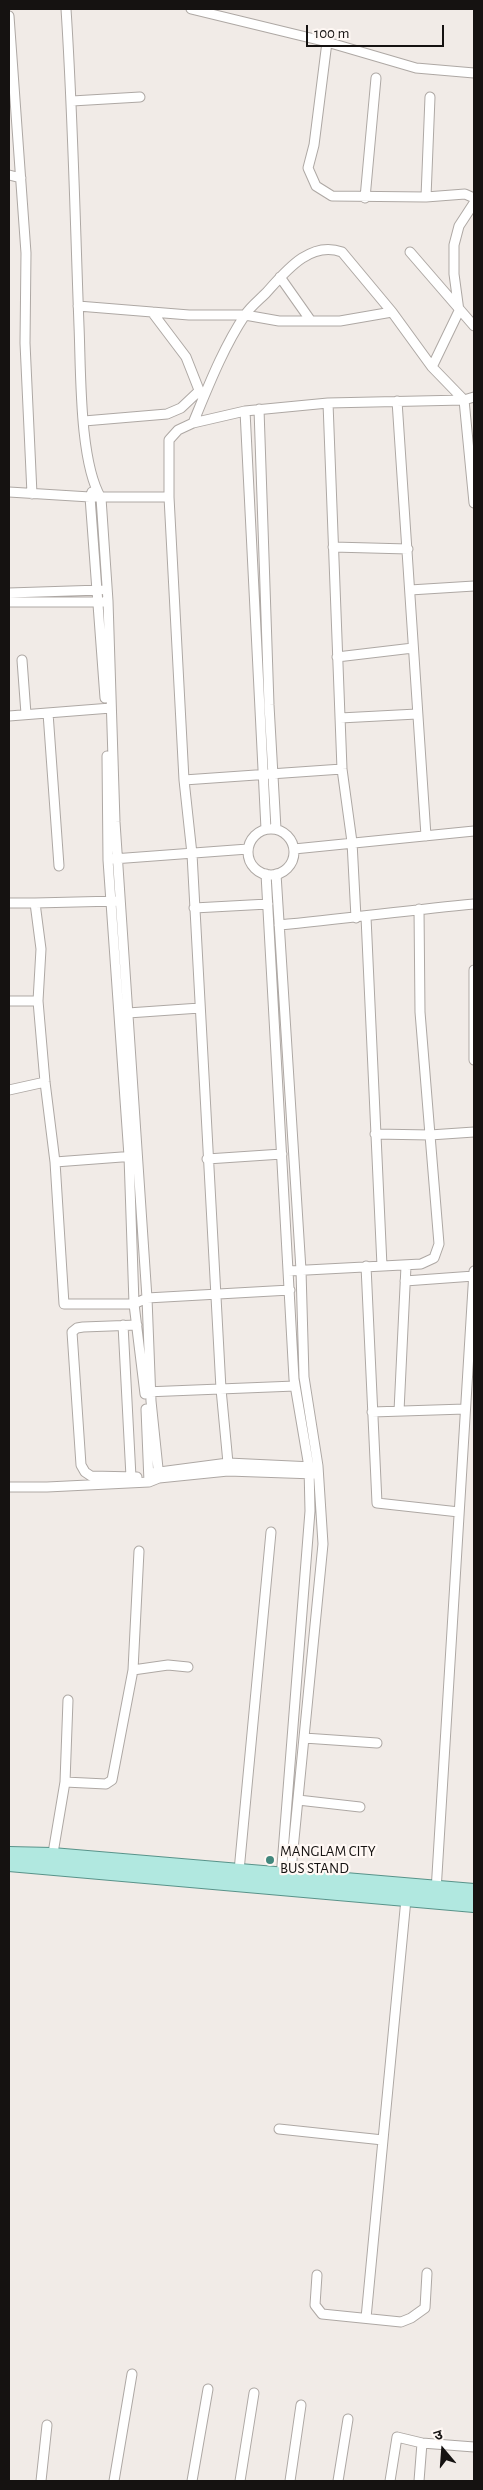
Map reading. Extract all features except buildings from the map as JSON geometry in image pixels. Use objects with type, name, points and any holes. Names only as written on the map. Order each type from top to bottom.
[{"type":"main road","points":[[9,1854],[52,1860],[436,1894],[474,1905]]},
{"type":"main road","points":[[9,1864],[52,1860],[239,1871],[285,1881],[406,1899],[474,1891]]},
{"type":"street","points":[[66,9],[72,101],[78,306],[84,421],[94,487],[101,498],[108,601],[108,708],[112,859],[133,1156],[147,1298],[147,1392],[153,1477]]},
{"type":"street","points":[[191,9],[327,42],[416,68],[474,73]]},
{"type":"street","points":[[9,16],[26,253],[26,371],[32,494]]},
{"type":"street","points":[[327,42],[314,145],[308,168],[316,186],[332,196],[365,198],[465,194],[474,198]]},
{"type":"street","points":[[365,198],[376,78]]},
{"type":"street","points":[[72,101],[140,97]]},
{"type":"street","points":[[426,197],[430,97]]},
{"type":"street","points":[[9,176],[21,178]]},
{"type":"street","points":[[432,367],[459,311],[454,274],[454,245],[459,226],[473,208]]},
{"type":"street","points":[[192,423],[201,395],[245,315],[280,277],[300,259],[323,249],[334,249],[342,252],[352,263],[392,312],[432,367],[464,400],[474,503]]},
{"type":"street","points":[[410,252],[459,311],[474,326]]},
{"type":"street","points":[[280,277],[311,321]]},
{"type":"street","points":[[78,306],[189,316],[245,315],[279,321],[340,321],[392,312]]},
{"type":"street","points":[[152,312],[186,357],[201,395]]},
{"type":"street","points":[[84,421],[167,414],[181,408],[201,395]]},
{"type":"street","points":[[228,1464],[221,1389],[217,1295],[207,1158],[192,854],[184,780],[169,497],[169,440],[178,430],[192,423],[259,409],[328,403],[464,400],[474,397]]},
{"type":"street","points":[[397,401],[426,836]]},
{"type":"street","points":[[328,403],[342,769],[352,842],[356,918]]},
{"type":"street","points":[[259,409],[268,773]]},
{"type":"street","points":[[245,411],[271,829]]},
{"type":"street","points":[[94,487],[90,498],[97,602],[108,708]]},
{"type":"street","points":[[9,492],[90,498],[169,497]]},
{"type":"street","points":[[333,547],[408,549]]},
{"type":"street","points":[[410,590],[474,586]]},
{"type":"street","points":[[9,593],[106,590]]},
{"type":"street","points":[[9,602],[108,601]]},
{"type":"street","points":[[337,657],[413,648]]},
{"type":"street","points":[[22,660],[26,714]]},
{"type":"street","points":[[9,716],[108,708]]},
{"type":"street","points":[[48,713],[59,866]]},
{"type":"street","points":[[340,718],[417,714]]},
{"type":"street","points":[[184,780],[342,769]]},
{"type":"street","points":[[271,829],[288,836],[294,849],[290,865],[276,874],[266,874],[252,865],[248,849],[254,836],[271,829]]},
{"type":"street","points":[[294,849],[474,831]]},
{"type":"street","points":[[112,859],[248,849]]},
{"type":"street","points":[[266,874],[295,1386],[313,1471],[285,1881]]},
{"type":"street","points":[[276,874],[302,1270],[304,1377],[313,1471],[323,1544],[298,1800],[285,1881]]},
{"type":"street","points":[[9,896],[9,903],[115,901]]},
{"type":"street","points":[[115,901],[128,1013],[133,1156],[134,1304],[147,1392]]},
{"type":"street","points":[[35,903],[41,949],[38,1001],[45,1082],[56,1162],[64,1304],[134,1304],[147,1298],[290,1290]]},
{"type":"street","points":[[194,908],[268,904]]},
{"type":"street","points":[[279,925],[474,904]]},
{"type":"street","points":[[288,1271],[366,1266],[406,1266],[429,1261],[437,1252],[420,1012],[419,909]]},
{"type":"street","points":[[366,917],[382,1266]]},
{"type":"street","points":[[474,970],[474,1060]]},
{"type":"street","points":[[9,1001],[38,1001]]},
{"type":"street","points":[[128,1013],[200,1008]]},
{"type":"street","points":[[9,1090],[45,1082]]},
{"type":"street","points":[[375,1134],[430,1135],[474,1132]]},
{"type":"street","points":[[207,1158],[282,1154]]},
{"type":"street","points":[[56,1162],[133,1156]]},
{"type":"street","points":[[366,1266],[377,1503],[459,1512]]},
{"type":"street","points":[[399,1411],[406,1266]]},
{"type":"street","points":[[436,1894],[474,1271]]},
{"type":"street","points":[[405,1281],[474,1276]]},
{"type":"street","points":[[123,1325],[131,1477]]},
{"type":"street","points":[[137,1325],[83,1327],[76,1328],[72,1332],[81,1465],[85,1472],[91,1476],[153,1477],[228,1464],[313,1471]]},
{"type":"street","points":[[147,1392],[295,1386]]},
{"type":"street","points":[[372,1412],[465,1409]]},
{"type":"street","points":[[9,1487],[47,1487],[228,1471],[313,1471]]},
{"type":"street","points":[[239,1871],[271,1532]]},
{"type":"street","points":[[65,1782],[106,1784],[112,1780],[132,1670],[138,1551]]},
{"type":"street","points":[[132,1670],[168,1665],[188,1667]]},
{"type":"street","points":[[52,1860],[65,1782],[68,1700]]},
{"type":"street","points":[[304,1738],[377,1743]]},
{"type":"street","points":[[298,1800],[360,1807]]},
{"type":"street","points":[[366,2318],[406,1899]]},
{"type":"street","points":[[279,2129],[383,2140]]},
{"type":"street","points":[[317,2275],[315,2305],[322,2314],[401,2322],[419,2314],[424,2308],[427,2273]]},
{"type":"street","points":[[114,2481],[132,2374]]},
{"type":"street","points":[[192,2481],[208,2389]]},
{"type":"street","points":[[240,2481],[254,2393]]},
{"type":"street","points":[[290,2481],[301,2405]]},
{"type":"street","points":[[338,2481],[348,2420]]},
{"type":"street","points":[[41,2481],[47,2425]]},
{"type":"street","points":[[390,2481],[396,2437],[422,2444],[474,2447]]},
{"type":"street","points":[[418,2481],[422,2444]]},
{"type":"place","name":"MANGLAM CITY BUS STAND","points":[[270,1860]]}]
